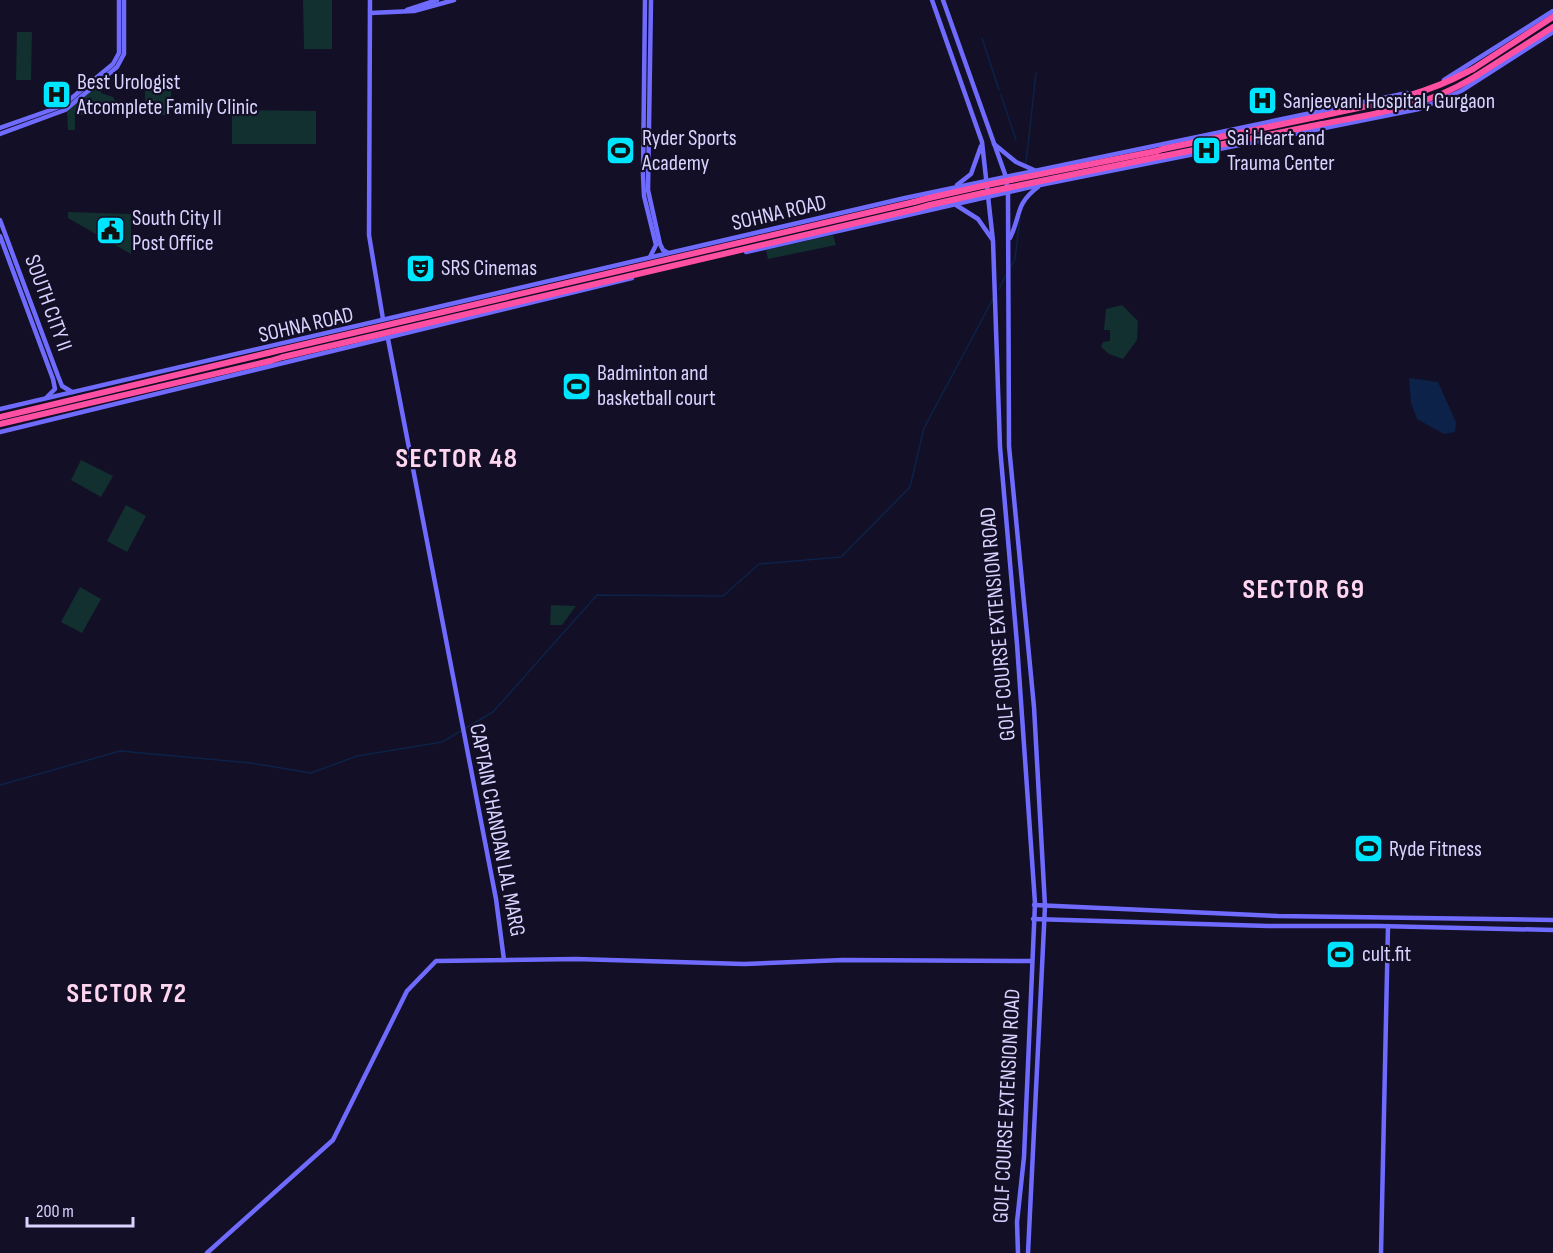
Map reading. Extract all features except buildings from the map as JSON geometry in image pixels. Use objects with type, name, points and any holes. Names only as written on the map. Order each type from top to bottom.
[{"type":"highway","name":"SOHNA ROAD","points":[[0,417],[278,347],[518,297],[915,205],[1160,153],[1315,115],[1405,98],[1448,82],[1553,17]]},
{"type":"highway","name":"SOHNA ROAD","points":[[1160,153],[1317,126],[1410,106],[1442,95],[1474,79],[1553,27]]},
{"type":"highway","name":"SOHNA ROAD","points":[[0,424],[272,363],[518,297]]},
{"type":"main road","points":[[0,129],[66,104],[113,64],[119,53],[119,0]]},
{"type":"main road","points":[[0,134],[62,111],[83,98],[120,63],[124,49],[124,0]]},
{"type":"main road","points":[[370,0],[369,235],[383,319]]},
{"type":"main road","points":[[404,11],[437,0]]},
{"type":"main road","points":[[370,13],[414,11],[454,0]]},
{"type":"main road","points":[[645,0],[643,175],[644,196],[656,245],[650,257]]},
{"type":"main road","points":[[651,0],[648,190],[660,244],[668,253]]},
{"type":"main road","name":"GOLF COURSE EXTENSION ROAD","points":[[932,0],[982,142],[984,190],[993,241],[1000,447],[1019,666],[1034,905],[1024,1157],[1017,1222],[1018,1253]]},
{"type":"main road","points":[[943,0],[1009,185],[1009,446],[1034,707],[1045,906],[1028,1253]]},
{"type":"main road","points":[[1553,11],[1469,69],[1474,79],[1553,32]]},
{"type":"main road","points":[[1315,115],[1317,126]]},
{"type":"main road","points":[[952,188],[971,174],[980,157],[982,142]]},
{"type":"main road","points":[[994,144],[1016,162],[1035,171]]},
{"type":"main road","points":[[1009,185],[1035,171],[1160,153]]},
{"type":"main road","points":[[984,190],[956,205],[700,262],[388,339],[282,360],[278,347],[383,319],[919,195],[952,188],[984,190],[1009,185],[1040,186],[1160,153]]},
{"type":"main road","points":[[1008,241],[1018,208],[1025,198],[1040,186]]},
{"type":"main road","points":[[919,195],[923,213]]},
{"type":"main road","points":[[956,205],[978,219],[993,241]]},
{"type":"main road","name":"SOUTH CITY II","points":[[0,219],[58,376],[64,387],[73,393]]},
{"type":"main road","name":"SOUTH CITY II","points":[[0,236],[53,380],[54,389],[45,399]]},
{"type":"main road","name":"CAPTAIN CHANDAN LAL MARG","points":[[207,1253],[333,1140],[406,991],[413,982],[441,960],[504,960],[496,899],[461,728],[388,339]]},
{"type":"main road","points":[[0,409],[269,350],[272,363],[0,432]]},
{"type":"main road","points":[[1034,905],[1278,916],[1553,920]]},
{"type":"main road","points":[[1378,926],[1379,916]]},
{"type":"main road","points":[[1033,919],[1045,917],[1268,926],[1553,930]]},
{"type":"main road","points":[[1397,917],[1397,927]]},
{"type":"main road","points":[[1381,1253],[1388,926]]},
{"type":"main road","points":[[504,960],[638,960],[744,964],[843,960],[1031,961]]},
{"type":"green space","points":[[303,0],[332,0],[332,49],[304,49]]},
{"type":"green space","points":[[17,32],[32,32],[31,80],[16,80]]},
{"type":"green space","points":[[101,83],[101,93],[113,97],[116,103],[107,110],[109,115],[75,115],[75,130],[68,130],[67,111]]},
{"type":"green space","points":[[171,90],[171,115],[145,115],[145,91]]},
{"type":"green space","points":[[232,110],[316,111],[316,144],[232,144]]},
{"type":"green space","points":[[68,212],[131,214],[131,254],[68,218]]},
{"type":"green space","points":[[833,235],[836,245],[768,259],[766,250]]},
{"type":"green space","points":[[1122,305],[1138,321],[1137,340],[1123,359],[1109,354],[1101,347],[1103,342],[1110,341],[1110,330],[1104,330],[1106,309]]},
{"type":"green space","points":[[81,460],[113,476],[101,497],[71,480]]},
{"type":"green space","points":[[126,505],[146,516],[127,552],[107,541]]},
{"type":"green space","points":[[80,587],[101,599],[82,633],[61,622]]},
{"type":"green space","points":[[551,605],[576,606],[562,625],[550,625]]},
{"type":"water","points":[[1409,378],[1438,382],[1456,422],[1455,432],[1444,434],[1417,419],[1411,403]]},
{"type":"waterway","points":[[982,38],[999,90]]},
{"type":"waterway","points":[[1026,163],[1036,73]]},
{"type":"waterway","points":[[1001,95],[1016,140]]},
{"type":"waterway","points":[[1010,268],[1015,259],[1020,217]]},
{"type":"waterway","points":[[999,289],[1006,275]]},
{"type":"waterway","points":[[0,785],[120,751],[251,763],[311,773],[357,756],[442,742],[493,712],[597,595],[723,596],[759,564],[841,557],[910,487],[924,428],[993,299]]},
{"type":"place","name":"Best Urologist Atcomplete Family Clinic","points":[[56,95]]},
{"type":"place","name":"Sanjeevani Hospital, Gurgaon","points":[[1262,101]]},
{"type":"place","name":"Ryder Sports Academy","points":[[621,151]]},
{"type":"place","name":"Sai Heart and Trauma Center","points":[[1206,151]]},
{"type":"place","name":"South City II Post Office","points":[[111,231]]},
{"type":"place","name":"SRS Cinemas","points":[[420,268]]},
{"type":"place","name":"Badminton and basketball court","points":[[576,386]]},
{"type":"place","name":"Ryde Fitness","points":[[1368,849]]},
{"type":"place","name":"cult.fit","points":[[1341,954]]},
{"type":"district","name":"SECTOR 48","points":[[457,458]]},
{"type":"district","name":"SECTOR 69","points":[[1304,589]]},
{"type":"district","name":"SECTOR 72","points":[[127,993]]}]
